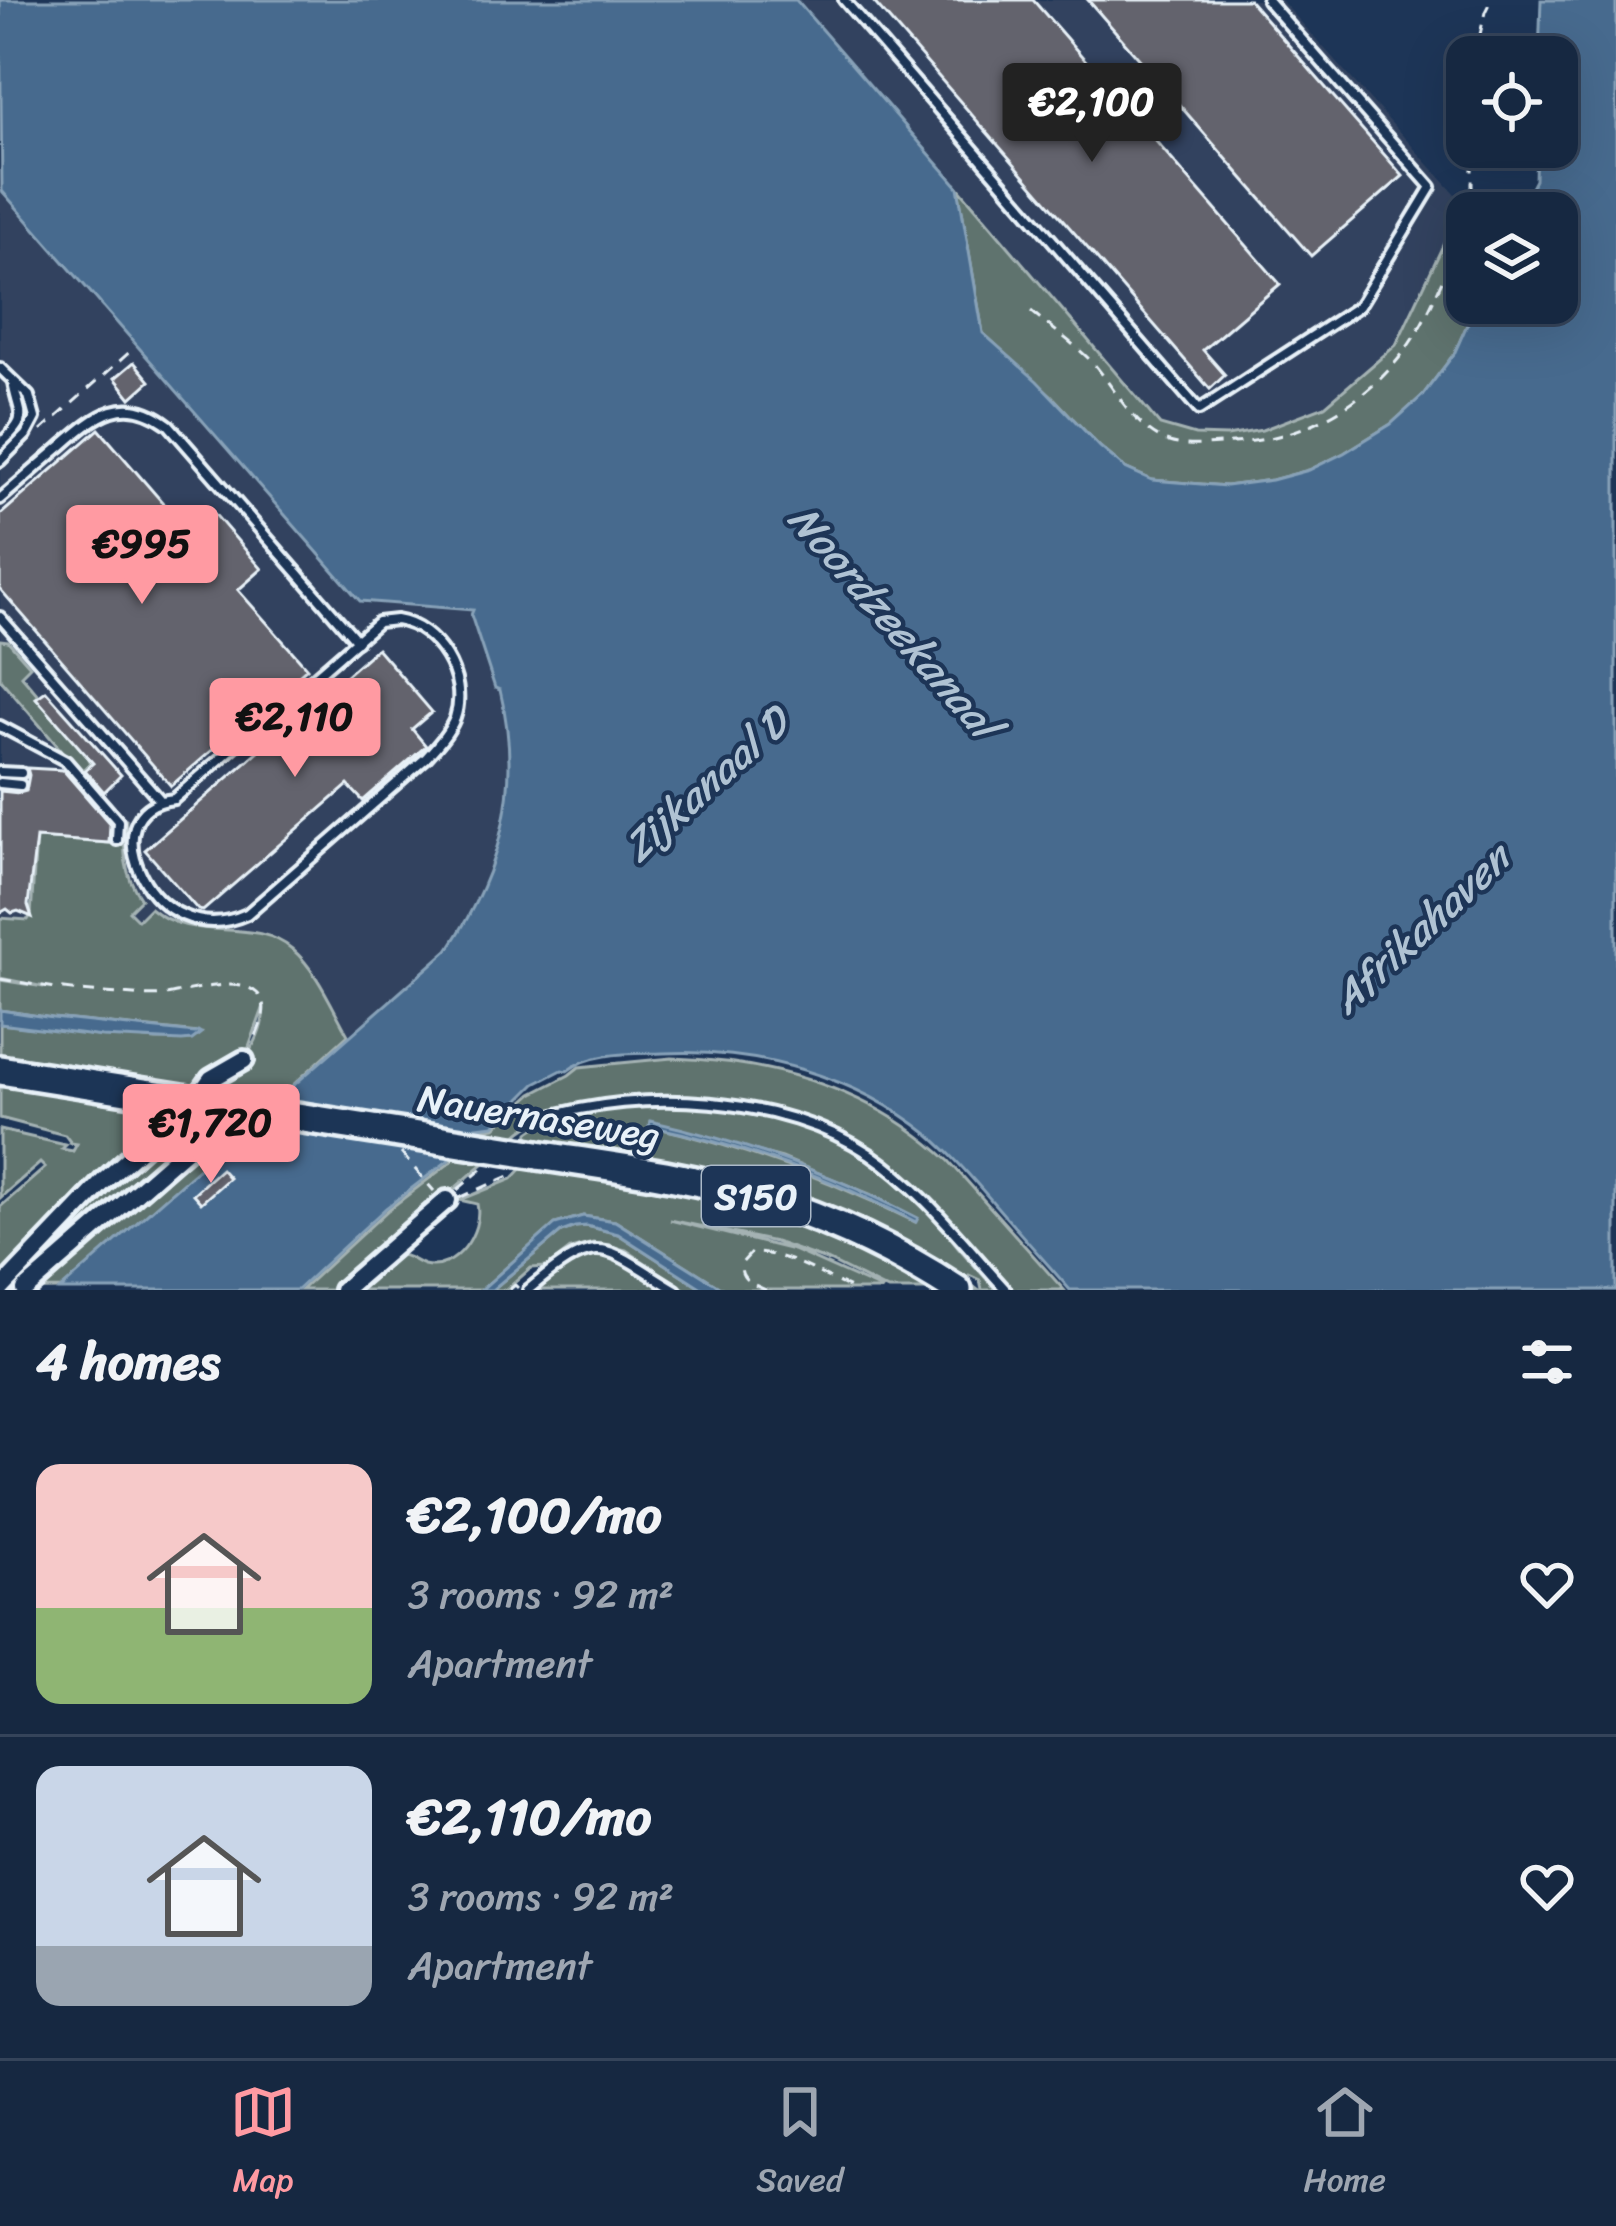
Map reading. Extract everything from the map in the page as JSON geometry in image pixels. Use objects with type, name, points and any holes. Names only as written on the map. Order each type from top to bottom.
[{"type":"main road","name":"S150","points":[[0,1070],[385,1138]]},
{"type":"main road","name":"Nauernaseweg","points":[[385,1138],[691,1180],[761,1198],[885,1248],[957,1290]]},
{"type":"street","points":[[0,1290],[104,1181],[212,1079],[244,1060]]},
{"type":"street","points":[[25,1290],[191,1145]]},
{"type":"street","points":[[343,1290],[446,1197]]},
{"type":"lane","points":[[844,0],[1199,410],[1359,306],[1431,188],[1267,0]]},
{"type":"lane","points":[[0,368],[13,382],[21,406],[15,431],[0,444]]},
{"type":"lane","points":[[0,461],[26,435],[35,418],[29,396],[13,382]]},
{"type":"lane","points":[[0,499],[95,416],[120,409],[150,413],[176,433],[357,640]]},
{"type":"lane","points":[[0,617],[160,800]]},
{"type":"lane","points":[[405,621],[430,634],[442,650],[455,678],[458,699],[455,717],[440,742],[247,914],[217,922],[194,920],[171,910],[153,893],[138,872],[133,840],[141,815],[160,800],[174,799],[379,622],[405,621]]},
{"type":"lane","points":[[0,726],[66,761],[118,821],[117,841]]},
{"type":"lane","points":[[0,772],[21,779],[0,783]]},
{"type":"lane","points":[[539,1121],[621,1104],[673,1101],[745,1107],[797,1120],[868,1152],[898,1175],[1006,1290]]},
{"type":"lane","points":[[524,1290],[579,1251],[599,1249],[615,1253],[676,1290]]},
{"type":"path","points":[[1479,36],[1491,0]]},
{"type":"path","points":[[30,441],[132,350]]},
{"type":"path","points":[[0,979],[55,989],[154,996],[200,988],[250,988],[262,1000],[264,1012],[244,1060]]},
{"type":"path","points":[[523,1102],[539,1121]]},
{"type":"path","points":[[385,1138],[446,1197],[460,1198],[510,1178],[531,1160]]},
{"type":"path","points":[[446,1197],[488,1164]]},
{"type":"path","points":[[766,1290],[741,1274],[741,1264],[751,1253],[788,1259],[854,1290]]},
{"type":"path","points":[[509,1290],[515,1285],[524,1290]]},
{"type":"shaded area","points":[[796,0],[1281,0],[1453,192],[1446,192],[1446,239],[1396,345],[1325,406],[1262,430],[1227,436],[1195,435],[1161,425]]},
{"type":"shaded area","points":[[0,64],[473,609],[471,616],[495,688],[500,690],[509,742],[508,792],[495,858],[448,950],[348,1035],[311,971],[244,930],[0,921]]},
{"type":"green space","points":[[958,187],[1160,425],[1195,435],[1262,430],[1325,406],[1396,345],[1446,239],[1446,324],[1467,324],[1454,354],[1423,395],[1391,424],[1309,470],[1226,486],[1152,480],[1125,468],[983,333]]},
{"type":"green space","points":[[0,640],[8,641],[30,666],[21,675],[86,755],[90,763],[80,772],[0,679]]},
{"type":"green space","points":[[122,820],[126,820],[128,871],[141,899],[129,911],[138,920],[150,908],[185,925],[276,939],[309,967],[348,1035],[273,1103],[206,1093],[237,1065],[253,1046],[264,1006],[244,1056],[201,1078],[198,1089],[0,1062],[0,1024],[156,1040],[190,1040],[200,1033],[0,1010],[0,980],[44,987],[0,978],[0,918],[28,920],[31,915],[36,838],[120,844]]},
{"type":"green space","points":[[672,1058],[785,1073],[888,1115],[949,1161],[1064,1290],[1009,1290],[919,1190],[885,1161],[802,1118],[731,1102],[591,1105],[547,1113],[387,1247],[380,1243],[368,1257],[371,1261],[337,1290],[301,1290],[388,1210],[451,1162],[471,1130],[495,1127],[532,1094],[579,1067]]},
{"type":"green space","points":[[0,1079],[178,1110],[0,1286],[0,1207],[45,1168],[40,1163],[0,1198],[0,1130],[66,1145],[62,1149],[73,1151],[77,1144],[65,1135],[0,1118]]},
{"type":"green space","points":[[654,1105],[766,1116],[853,1149],[912,1192],[996,1290],[982,1290],[980,1280],[969,1275],[965,1280],[978,1290],[971,1290],[873,1234],[527,1144],[529,1132],[561,1117]],"holes":[[[650,1122],[782,1158],[870,1194],[917,1218],[915,1222],[786,1166],[650,1126]]]},
{"type":"green space","points":[[190,1108],[257,1118],[62,1289],[5,1290],[102,1189]]},
{"type":"green space","points":[[527,1163],[726,1197],[845,1238],[933,1290],[888,1290],[829,1261],[775,1242],[670,1220],[793,1250],[883,1290],[725,1290],[615,1221],[583,1216],[555,1224],[481,1290],[349,1290],[396,1254],[424,1265],[447,1263],[465,1248],[476,1226],[477,1204],[460,1200],[512,1179]]},
{"type":"green space","points":[[587,1226],[618,1234],[705,1290],[686,1290],[626,1250],[593,1243],[570,1249],[547,1267],[531,1268],[506,1290],[492,1290],[561,1232]]},
{"type":"green space","points":[[597,1254],[612,1256],[665,1290],[535,1290],[571,1263]]},
{"type":"water","points":[[0,0],[796,0],[958,187],[983,333],[1125,468],[1152,480],[1226,486],[1309,470],[1391,424],[1423,395],[1454,354],[1467,324],[1578,324],[1578,192],[1529,192],[1535,168],[1578,168],[1578,36],[1540,36],[1541,0],[1616,0],[1616,1290],[1070,1290],[956,1161],[900,1114],[804,1070],[734,1055],[698,1053],[600,1057],[535,1084],[494,1125],[469,1128],[449,1160],[386,1208],[297,1290],[60,1290],[448,950],[494,858],[508,793],[509,759],[500,690],[495,688],[473,610],[360,601],[2,191]]},
{"type":"water","points":[[0,1010],[201,1033],[182,1041],[102,1037],[0,1024]]},
{"type":"water","points":[[650,1121],[787,1161],[918,1218],[916,1222],[786,1165],[649,1126]]},
{"type":"water","points":[[583,1216],[615,1221],[725,1290],[705,1290],[618,1234],[587,1226],[561,1232],[492,1290],[481,1290],[555,1224]]},
{"type":"building","points":[[872,0],[1033,0],[1280,284],[1203,350],[1225,375],[1210,389]]},
{"type":"building","points":[[1088,0],[1249,0],[1403,176],[1311,256]]},
{"type":"building","points":[[134,362],[150,381],[131,398],[115,378]]},
{"type":"building","points":[[99,429],[188,532],[212,511],[262,569],[238,590],[307,668],[171,786],[0,589],[0,515]]},
{"type":"building","points":[[377,648],[432,712],[412,729],[426,746],[363,801],[348,785],[203,911],[198,910],[145,850]]},
{"type":"building","points":[[46,691],[121,775],[104,792],[85,770],[93,763],[36,698]]},
{"type":"building","points":[[27,768],[63,770],[110,824],[109,843],[36,838],[28,905],[32,917],[7,909],[0,913],[0,791],[26,791]]},
{"type":"building","points":[[221,1169],[229,1178],[201,1203],[193,1194]]},
{"type":"water label","name":"Noordzeekanaal","points":[[894,621]]},
{"type":"water label","name":"Zijkanaal D","points":[[705,784]]},
{"type":"water label","name":"Afrikahaven","points":[[1420,928]]}]
